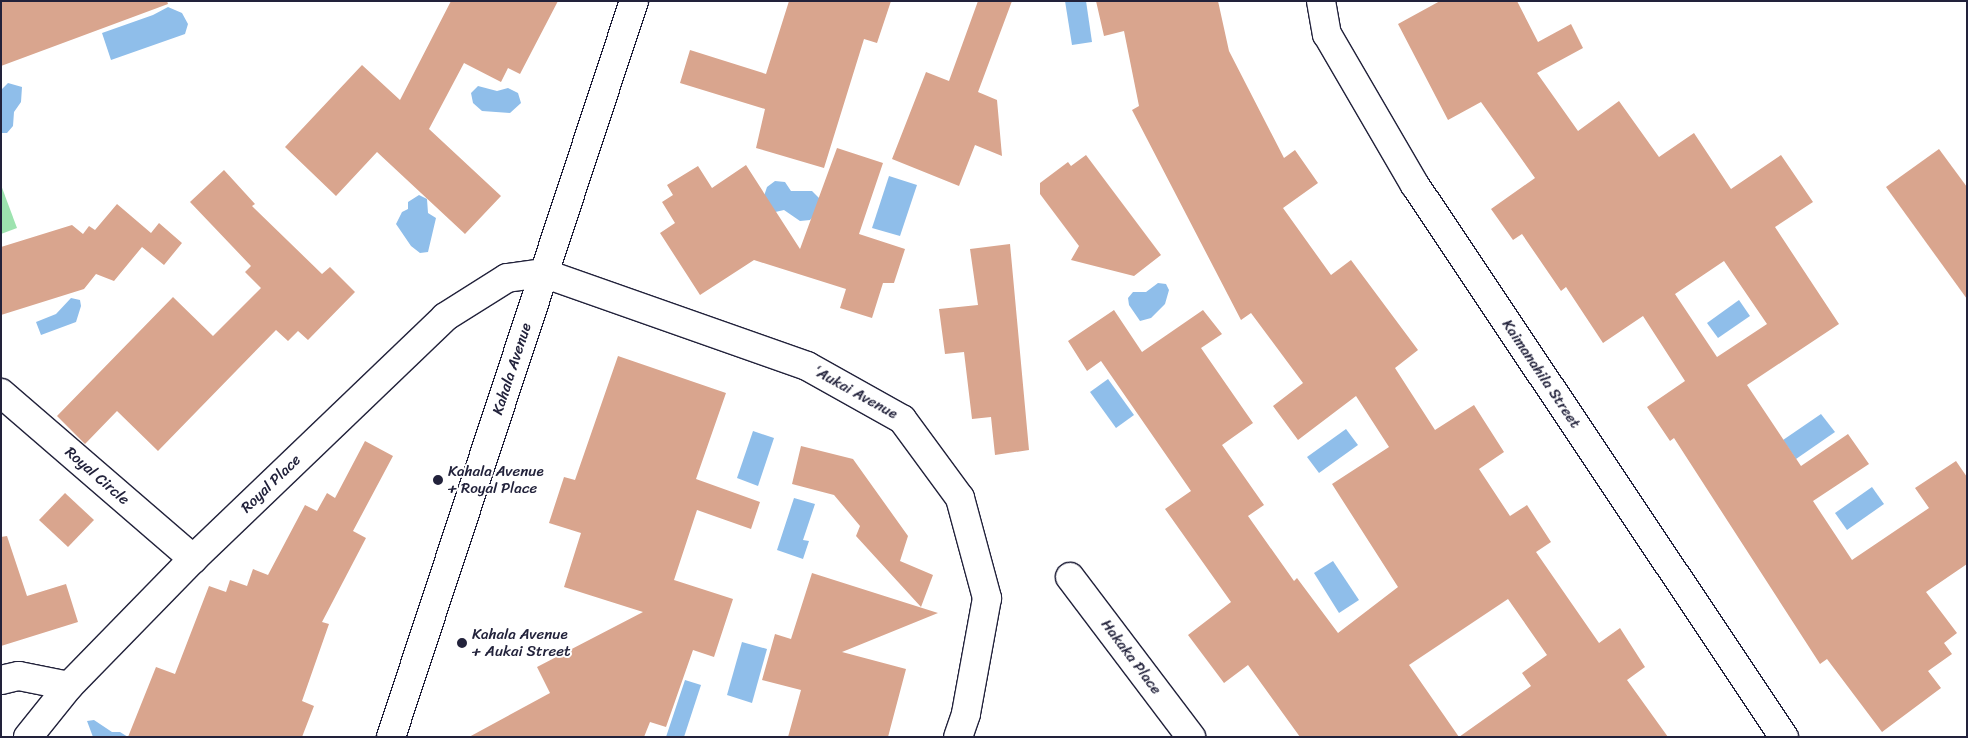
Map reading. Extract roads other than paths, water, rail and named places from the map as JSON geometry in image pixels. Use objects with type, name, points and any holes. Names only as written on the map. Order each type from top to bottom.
[{"type":"street","name":"Kahala Avenue","points":[[391,737],[634,1]]},
{"type":"street","name":"Kaimanahila Street","points":[[1321,1],[1327,34],[1415,184],[1784,737]]},
{"type":"street","name":"Royal Place","points":[[28,737],[69,686],[193,559],[445,317],[507,278],[544,273]]},
{"type":"street","name":"ʻAukai Avenue","points":[[544,273],[807,366],[902,418],[960,498],[987,598],[966,714],[958,737]]},
{"type":"street","name":"Royal Circle","points":[[1,393],[193,559]]},
{"type":"street","name":"Hakaka Place","points":[[1070,577],[1191,737]]},
{"type":"street","points":[[1,680],[19,676],[69,686]]},
{"type":"water","points":[[1065,1],[1086,1],[1092,42],[1072,45]]},
{"type":"water","points":[[168,7],[182,13],[188,24],[185,34],[111,60],[102,33],[153,15]]},
{"type":"water","points":[[8,83],[22,87],[21,102],[14,112],[13,126],[7,133],[1,133],[1,90]]},
{"type":"water","points":[[478,86],[497,91],[508,88],[518,93],[521,103],[510,113],[482,111],[473,103],[471,93]]},
{"type":"water","points":[[889,176],[917,185],[900,236],[872,228]]},
{"type":"water","points":[[775,181],[785,182],[791,191],[812,191],[820,199],[817,212],[810,220],[800,221],[784,210],[771,213],[763,199],[767,187]]},
{"type":"water","points":[[419,195],[427,199],[428,213],[436,218],[428,252],[420,253],[411,246],[396,224],[402,212],[408,209],[408,202]]},
{"type":"water","points":[[1158,283],[1166,284],[1169,290],[1165,304],[1151,318],[1140,321],[1129,305],[1128,298],[1133,292],[1146,292]]},
{"type":"water","points":[[71,298],[80,300],[81,306],[76,322],[41,335],[36,322],[56,314]]},
{"type":"water","points":[[1739,300],[1750,316],[1718,338],[1707,323]]},
{"type":"water","points":[[1108,379],[1134,415],[1116,428],[1090,392]]},
{"type":"water","points":[[1821,414],[1835,432],[1796,459],[1783,440]]},
{"type":"water","points":[[1346,429],[1358,445],[1319,473],[1307,457]]},
{"type":"water","points":[[753,431],[774,438],[758,486],[737,478]]},
{"type":"water","points":[[1872,487],[1884,504],[1847,530],[1835,513]]},
{"type":"water","points":[[794,498],[815,504],[803,540],[809,541],[803,559],[777,550]]},
{"type":"water","points":[[1333,561],[1359,600],[1339,613],[1314,573]]},
{"type":"water","points":[[742,642],[767,649],[752,703],[727,695]]},
{"type":"water","points":[[685,680],[701,685],[684,737],[666,737]]},
{"type":"water","points":[[94,720],[112,732],[120,732],[128,737],[93,737],[87,721]]},
{"type":"place","name":"Kahala Avenue + Royal Place","points":[[438,480]]},
{"type":"place","name":"Kahala Avenue + Aukai Street","points":[[462,643]]}]
